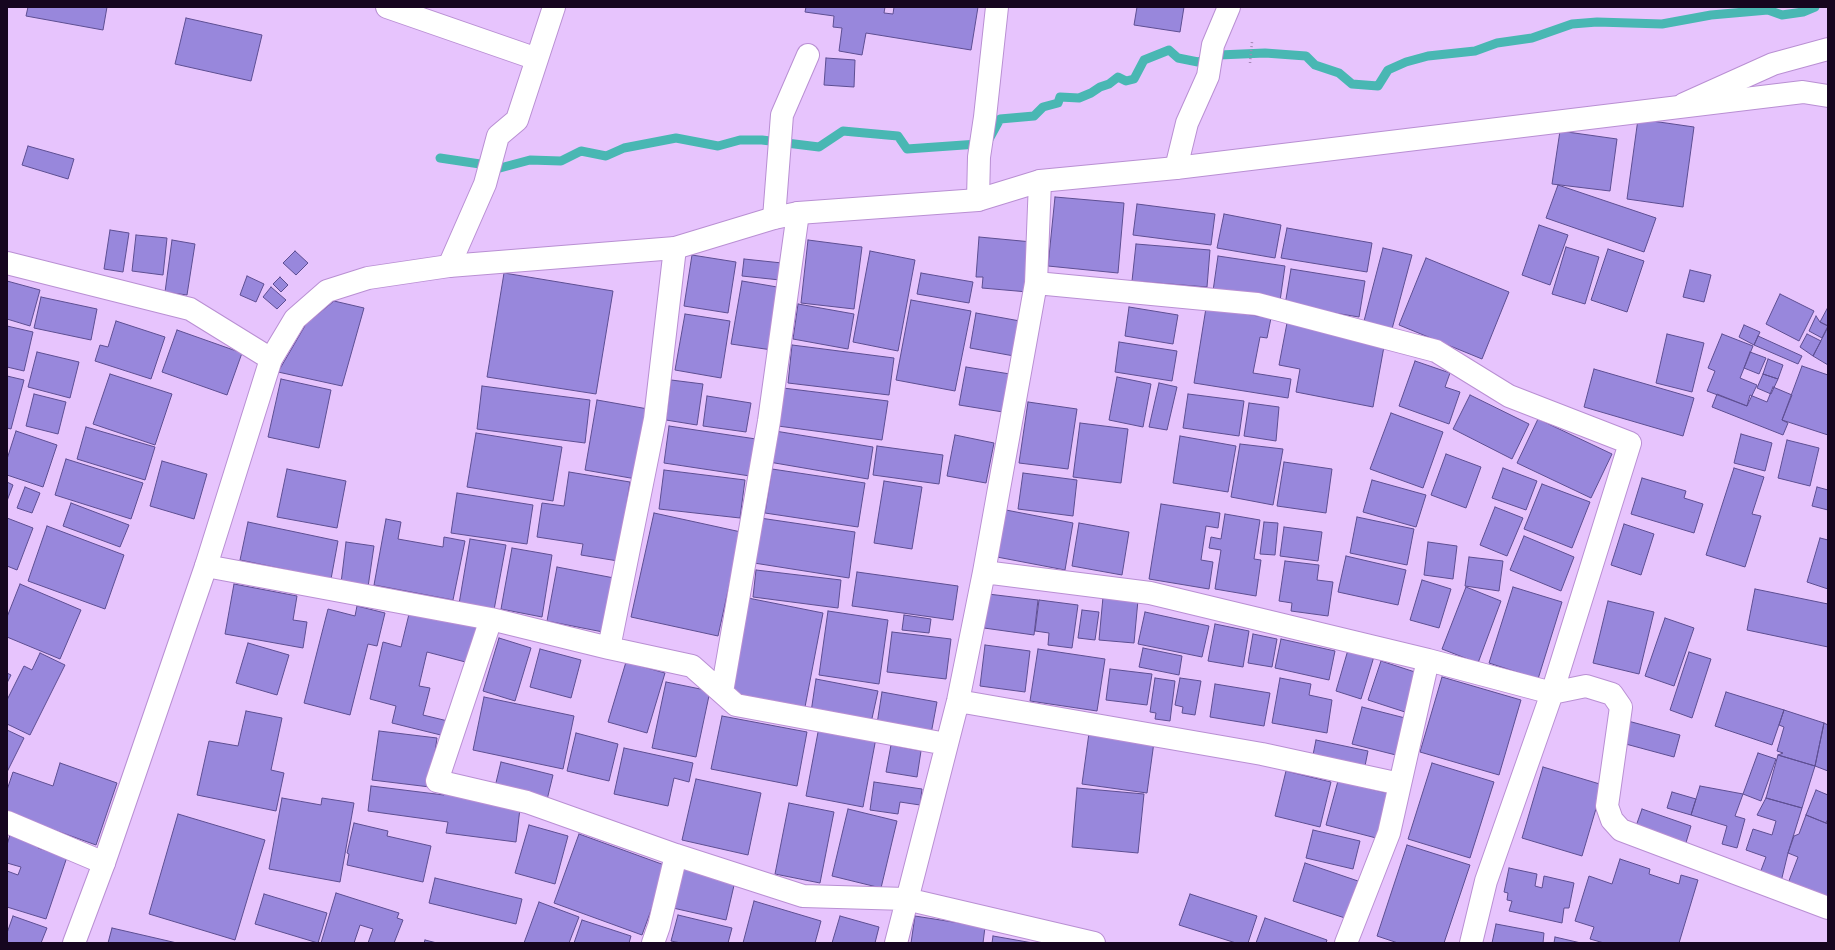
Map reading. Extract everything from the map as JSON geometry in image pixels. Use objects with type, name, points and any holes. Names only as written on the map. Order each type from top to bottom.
[{"type":"street","points":[[387,7],[537,59]]},
{"type":"street","points":[[449,266],[486,177],[498,136],[517,120],[554,7]]},
{"type":"street","points":[[978,200],[980,147],[985,117],[997,7]]},
{"type":"street","points":[[1176,168],[1187,124],[1208,76],[1213,45],[1229,7]]},
{"type":"street","points":[[1682,106],[1772,64],[1828,49]]},
{"type":"street","points":[[774,218],[782,115],[808,55]]},
{"type":"street","points":[[74,943],[104,863],[206,566],[271,359],[295,319],[327,292],[368,278],[449,266],[675,248],[774,218],[798,214],[978,200],[1040,181],[1176,168],[1803,92],[1828,96]]},
{"type":"street","points":[[896,943],[906,899],[958,701],[984,572],[1036,283],[1040,181]]},
{"type":"street","points":[[722,692],[769,421],[798,214]]},
{"type":"street","points":[[609,648],[655,419],[675,248]]},
{"type":"street","points":[[7,263],[190,309],[271,359]]},
{"type":"street","points":[[1036,283],[1257,304],[1436,351],[1509,396],[1630,443],[1552,693],[1486,882],[1471,943]]},
{"type":"street","points":[[206,566],[491,619],[609,648],[692,666],[736,705],[946,744]]},
{"type":"street","points":[[984,572],[1150,593],[1428,660],[1552,693],[1586,686],[1612,694],[1621,707],[1607,806],[1612,820],[1621,830],[1828,908]]},
{"type":"street","points":[[491,619],[437,781],[527,802],[676,855],[803,896],[906,899],[1094,943]]},
{"type":"street","points":[[1346,943],[1389,833],[1428,660]]},
{"type":"street","points":[[958,701],[1262,754],[1400,784]]},
{"type":"street","points":[[7,822],[104,863]]},
{"type":"street","points":[[653,943],[659,926],[676,855]]},
{"type":"path","points":[[1250,63],[1252,42]]},
{"type":"building","points":[[28,7],[107,7],[103,30],[26,16]]},
{"type":"building","points":[[806,7],[885,7],[884,13],[893,14],[894,7],[978,7],[971,50],[866,33],[862,55],[839,51],[842,28],[833,27],[834,16],[805,12]]},
{"type":"building","points":[[1137,7],[1184,7],[1180,32],[1134,25]]},
{"type":"building","points":[[186,18],[262,35],[251,81],[175,64]]},
{"type":"building","points":[[826,58],[855,60],[854,87],[824,85]]},
{"type":"building","points":[[1638,119],[1694,127],[1683,207],[1627,199]]},
{"type":"building","points":[[1560,131],[1617,139],[1610,191],[1552,184]]},
{"type":"building","points":[[28,146],[74,159],[68,179],[22,165]]},
{"type":"building","points":[[1558,185],[1656,218],[1644,252],[1546,218]]},
{"type":"building","points":[[1055,197],[1124,203],[1118,273],[1048,266]]},
{"type":"building","points":[[1137,204],[1215,214],[1211,245],[1133,235]]},
{"type":"building","points":[[1224,214],[1281,225],[1275,258],[1217,248]]},
{"type":"building","points":[[1539,225],[1568,235],[1550,285],[1522,275]]},
{"type":"building","points":[[1287,228],[1372,243],[1367,272],[1281,258]]},
{"type":"building","points":[[110,230],[129,233],[123,272],[104,269]]},
{"type":"building","points":[[136,235],[167,238],[163,275],[132,271]]},
{"type":"building","points":[[979,237],[1032,242],[1028,292],[982,288],[983,277],[976,277]]},
{"type":"building","points":[[172,240],[195,244],[187,295],[165,292]]},
{"type":"building","points":[[808,240],[862,247],[854,309],[801,303]]},
{"type":"building","points":[[1136,244],[1210,250],[1207,287],[1132,281]]},
{"type":"building","points":[[1566,247],[1599,257],[1585,304],[1552,294]]},
{"type":"building","points":[[1383,248],[1412,255],[1392,329],[1364,321]]},
{"type":"building","points":[[1608,249],[1644,261],[1627,312],[1591,300]]},
{"type":"building","points":[[295,251],[308,263],[296,275],[283,263]]},
{"type":"building","points":[[870,251],[915,260],[898,351],[853,342]]},
{"type":"building","points":[[692,255],[736,262],[728,313],[684,306]]},
{"type":"building","points":[[1218,256],[1285,266],[1280,301],[1213,291]]},
{"type":"building","points":[[1426,258],[1509,292],[1482,359],[1399,325]]},
{"type":"building","points":[[744,259],[782,263],[780,280],[742,276]]},
{"type":"building","points":[[1291,269],[1365,281],[1359,317],[1285,305]]},
{"type":"building","points":[[1690,270],[1711,275],[1704,302],[1683,297]]},
{"type":"building","points":[[504,273],[613,291],[596,394],[487,377]]},
{"type":"building","points":[[921,273],[973,282],[969,303],[917,294]]},
{"type":"building","points":[[247,276],[264,284],[256,302],[240,295]]},
{"type":"building","points":[[280,277],[288,285],[281,292],[273,284]]},
{"type":"building","points":[[7,281],[40,290],[30,326],[7,319]]},
{"type":"building","points":[[742,281],[783,288],[772,350],[731,344]]},
{"type":"building","points":[[271,287],[286,300],[277,309],[263,297]]},
{"type":"building","points":[[1780,294],[1814,311],[1799,341],[1766,324]]},
{"type":"building","points":[[41,297],[97,309],[91,340],[34,328]]},
{"type":"building","points":[[911,300],[971,311],[955,391],[896,380]]},
{"type":"building","points":[[334,301],[364,308],[342,386],[278,372],[306,324]]},
{"type":"building","points":[[798,304],[854,314],[848,349],[793,339]]},
{"type":"building","points":[[1129,307],[1178,315],[1173,344],[1125,336]]},
{"type":"building","points":[[1828,307],[1828,326],[1820,322]]},
{"type":"building","points":[[1206,308],[1271,318],[1267,338],[1260,337],[1253,373],[1291,379],[1288,398],[1194,383]]},
{"type":"building","points":[[976,313],[1020,321],[1014,356],[970,348]]},
{"type":"building","points":[[685,314],[730,321],[721,378],[675,370]]},
{"type":"building","points":[[1816,316],[1820,322],[1828,326],[1822,338],[1809,331]]},
{"type":"building","points":[[116,321],[165,337],[151,379],[95,361],[100,345],[108,347]]},
{"type":"building","points":[[1287,323],[1385,341],[1373,407],[1296,392],[1300,369],[1279,365]]},
{"type":"building","points":[[1744,325],[1760,332],[1754,345],[1739,337]]},
{"type":"building","points":[[7,326],[33,332],[24,371],[7,367]]},
{"type":"building","points":[[1828,327],[1828,365],[1813,356]]},
{"type":"building","points":[[177,330],[242,353],[227,395],[162,372]]},
{"type":"building","points":[[1667,334],[1704,343],[1692,392],[1656,383]]},
{"type":"building","points":[[1722,334],[1753,346],[1740,378],[1757,385],[1747,406],[1707,391],[1715,371],[1708,368]]},
{"type":"building","points":[[1807,334],[1821,341],[1813,356],[1800,347]]},
{"type":"building","points":[[1758,336],[1802,356],[1798,364],[1754,345]]},
{"type":"building","points":[[1119,342],[1177,351],[1172,381],[1115,372]]},
{"type":"building","points":[[792,345],[894,358],[889,395],[788,383]]},
{"type":"building","points":[[37,352],[79,362],[70,398],[28,387]]},
{"type":"building","points":[[1750,352],[1766,358],[1759,374],[1744,368]]},
{"type":"building","points":[[1768,359],[1783,365],[1778,379],[1763,374]]},
{"type":"building","points":[[1415,361],[1450,373],[1445,387],[1460,392],[1449,424],[1399,406]]},
{"type":"building","points":[[1802,366],[1828,375],[1828,435],[1782,420]]},
{"type":"building","points":[[966,367],[1010,374],[1003,412],[959,405]]},
{"type":"building","points":[[1594,369],[1694,398],[1683,436],[1584,407]]},
{"type":"building","points":[[110,374],[172,394],[155,445],[93,424]]},
{"type":"building","points":[[1763,374],[1778,379],[1771,394],[1757,388]]},
{"type":"building","points":[[7,376],[24,380],[11,429],[7,428]]},
{"type":"building","points":[[1117,377],[1151,384],[1143,427],[1109,420]]},
{"type":"building","points":[[281,379],[331,390],[319,448],[268,437]]},
{"type":"building","points":[[671,380],[703,384],[697,425],[666,420]]},
{"type":"building","points":[[1159,383],[1177,387],[1167,430],[1149,427]]},
{"type":"building","points":[[482,386],[590,400],[585,443],[477,429]]},
{"type":"building","points":[[1773,387],[1792,395],[1782,420],[1788,423],[1783,435],[1712,407],[1717,394],[1747,406],[1750,395],[1767,402]]},
{"type":"building","points":[[783,388],[888,401],[882,440],[778,426]]},
{"type":"building","points":[[34,394],[66,402],[58,434],[26,426]]},
{"type":"building","points":[[1188,394],[1244,401],[1239,436],[1183,428]]},
{"type":"building","points":[[1470,395],[1529,424],[1512,459],[1453,429]]},
{"type":"building","points":[[707,396],[751,403],[746,432],[703,426]]},
{"type":"building","points":[[597,400],[648,409],[636,479],[585,470]]},
{"type":"building","points":[[1028,402],[1077,409],[1068,469],[1019,463]]},
{"type":"building","points":[[1249,403],[1279,407],[1276,441],[1244,436]]},
{"type":"building","points":[[1391,413],[1443,432],[1423,488],[1370,469]]},
{"type":"building","points":[[1538,419],[1612,454],[1591,498],[1517,463]]},
{"type":"building","points":[[1080,423],[1128,429],[1121,483],[1073,477]]},
{"type":"building","points":[[669,426],[756,439],[750,476],[664,463]]},
{"type":"building","points":[[86,427],[155,447],[145,480],[77,459]]},
{"type":"building","points":[[16,431],[57,445],[43,487],[7,475],[7,459]]},
{"type":"building","points":[[775,431],[873,447],[868,479],[769,462]]},
{"type":"building","points":[[476,433],[562,447],[553,501],[467,487]]},
{"type":"building","points":[[1741,434],[1772,443],[1765,471],[1734,463]]},
{"type":"building","points":[[955,435],[994,443],[986,483],[947,476]]},
{"type":"building","points":[[1180,436],[1236,446],[1228,492],[1173,483]]},
{"type":"building","points":[[1787,440],[1819,448],[1810,486],[1778,478]]},
{"type":"building","points":[[1240,444],[1283,449],[1273,505],[1231,497]]},
{"type":"building","points":[[877,446],[943,455],[939,484],[873,475]]},
{"type":"building","points":[[1446,454],[1481,467],[1466,508],[1431,495]]},
{"type":"building","points":[[66,459],[143,483],[131,519],[55,495]]},
{"type":"building","points":[[162,461],[207,474],[194,519],[150,506]]},
{"type":"building","points":[[1284,462],[1332,469],[1326,513],[1277,506]]},
{"type":"building","points":[[1503,468],[1537,481],[1526,510],[1492,498]]},
{"type":"building","points":[[1734,468],[1764,477],[1752,514],[1761,516],[1745,567],[1706,555]]},
{"type":"building","points":[[287,469],[346,481],[337,528],[277,517]]},
{"type":"building","points":[[772,469],[865,483],[858,527],[765,513]]},
{"type":"building","points":[[664,470],[745,480],[740,518],[659,509]]},
{"type":"building","points":[[569,472],[630,482],[618,561],[581,555],[583,544],[537,537],[542,503],[564,506]]},
{"type":"building","points":[[1023,473],[1077,480],[1073,516],[1018,509]]},
{"type":"building","points":[[1642,478],[1686,491],[1684,498],[1703,504],[1694,533],[1631,514]]},
{"type":"building","points":[[1372,480],[1426,495],[1416,527],[1363,512]]},
{"type":"building","points":[[884,481],[922,487],[912,549],[874,543]]},
{"type":"building","points":[[7,482],[13,485],[7,501]]},
{"type":"building","points":[[1542,484],[1590,502],[1572,548],[1524,529]]},
{"type":"building","points":[[25,487],[40,493],[32,513],[17,508]]},
{"type":"building","points":[[1817,487],[1828,490],[1828,510],[1812,506]]},
{"type":"building","points":[[457,493],[533,505],[527,544],[451,533]]},
{"type":"building","points":[[71,503],[129,525],[120,547],[63,526]]},
{"type":"building","points":[[1161,504],[1220,513],[1218,528],[1206,526],[1201,560],[1213,562],[1209,589],[1149,579]]},
{"type":"building","points":[[1495,507],[1523,518],[1507,556],[1480,545]]},
{"type":"building","points":[[1006,510],[1073,523],[1065,570],[997,557]]},
{"type":"building","points":[[654,513],[741,532],[718,636],[631,617]]},
{"type":"building","points":[[1225,514],[1260,520],[1254,559],[1261,560],[1256,596],[1215,589],[1221,550],[1209,548],[1211,537],[1221,539]]},
{"type":"building","points":[[1357,517],[1414,529],[1407,565],[1350,553]]},
{"type":"building","points":[[7,518],[33,528],[17,570],[7,566]]},
{"type":"building","points":[[760,518],[855,532],[849,578],[754,563]]},
{"type":"building","points":[[386,519],[401,522],[398,539],[443,547],[444,537],[465,541],[453,600],[374,585]]},
{"type":"building","points":[[248,522],[338,541],[331,579],[240,560]]},
{"type":"building","points":[[1264,522],[1278,523],[1275,555],[1260,554]]},
{"type":"building","points":[[1079,523],[1129,532],[1122,575],[1072,566]]},
{"type":"building","points":[[1624,524],[1654,534],[1641,575],[1611,565]]},
{"type":"building","points":[[47,526],[124,555],[105,609],[28,581]]},
{"type":"building","points":[[1284,527],[1322,532],[1318,561],[1280,556]]},
{"type":"building","points":[[1524,536],[1574,557],[1561,591],[1510,570]]},
{"type":"building","points":[[1820,538],[1828,540],[1828,589],[1807,582]]},
{"type":"building","points":[[470,539],[506,545],[494,610],[459,604]]},
{"type":"building","points":[[346,542],[374,546],[368,587],[341,583]]},
{"type":"building","points":[[1428,542],[1457,546],[1453,579],[1424,575]]},
{"type":"building","points":[[512,548],[552,555],[542,617],[501,609]]},
{"type":"building","points":[[1346,556],[1406,570],[1398,605],[1338,592]]},
{"type":"building","points":[[1469,557],[1503,561],[1499,591],[1465,586]]},
{"type":"building","points":[[1285,561],[1319,565],[1317,580],[1333,582],[1328,616],[1291,611],[1292,603],[1279,601]]},
{"type":"building","points":[[557,567],[614,578],[603,632],[547,621]]},
{"type":"building","points":[[756,570],[841,580],[838,608],[753,597]]},
{"type":"building","points":[[857,572],[958,586],[953,620],[852,606]]},
{"type":"building","points":[[1422,580],[1451,589],[1439,628],[1410,620]]},
{"type":"building","points":[[20,584],[81,610],[60,659],[7,637],[7,617]]},
{"type":"building","points":[[234,584],[297,596],[293,620],[307,622],[303,648],[225,634]]},
{"type":"building","points":[[1466,587],[1501,601],[1478,663],[1442,649]]},
{"type":"building","points":[[1513,587],[1562,602],[1538,679],[1489,663]]},
{"type":"building","points":[[1755,589],[1828,604],[1828,647],[1747,630]]},
{"type":"building","points":[[988,594],[1038,600],[1034,635],[984,628]]},
{"type":"building","points":[[1103,597],[1138,600],[1134,643],[1099,640]]},
{"type":"building","points":[[748,598],[823,613],[805,707],[729,693]]},
{"type":"building","points":[[1039,600],[1078,605],[1072,648],[1048,645],[1049,633],[1035,631]]},
{"type":"building","points":[[1608,601],[1654,612],[1639,674],[1593,663]]},
{"type":"building","points":[[357,606],[385,613],[377,646],[368,644],[350,715],[304,703],[328,609],[355,616]]},
{"type":"building","points":[[410,610],[486,629],[477,665],[427,652],[419,686],[430,688],[423,715],[456,723],[453,738],[392,723],[396,706],[370,699],[383,642],[401,647]]},
{"type":"building","points":[[1082,610],[1099,612],[1095,640],[1078,638]]},
{"type":"building","points":[[828,611],[888,620],[879,684],[819,675]]},
{"type":"building","points":[[1145,612],[1209,626],[1202,657],[1138,644]]},
{"type":"building","points":[[904,615],[931,619],[929,633],[902,630]]},
{"type":"building","points":[[1665,618],[1694,628],[1674,686],[1645,676]]},
{"type":"building","points":[[1215,624],[1249,631],[1243,667],[1208,661]]},
{"type":"building","points":[[892,632],[951,639],[946,679],[887,672]]},
{"type":"building","points":[[1253,634],[1277,639],[1272,667],[1248,663]]},
{"type":"building","points":[[499,638],[531,648],[515,701],[483,691]]},
{"type":"building","points":[[1281,639],[1335,651],[1329,680],[1275,668]]},
{"type":"building","points":[[248,643],[289,655],[277,695],[236,683]]},
{"type":"building","points":[[1350,643],[1376,650],[1361,699],[1336,691]]},
{"type":"building","points":[[985,645],[1030,651],[1025,692],[980,686]]},
{"type":"building","points":[[1143,648],[1182,656],[1179,675],[1139,667]]},
{"type":"building","points":[[540,649],[581,660],[571,698],[530,687]]},
{"type":"building","points":[[1038,649],[1105,659],[1097,711],[1030,701]]},
{"type":"building","points":[[1689,652],[1711,659],[1692,718],[1670,710]]},
{"type":"building","points":[[40,653],[65,665],[30,735],[7,724],[7,700],[24,666],[32,670]]},
{"type":"building","points":[[1381,661],[1418,673],[1405,712],[1368,700]]},
{"type":"building","points":[[626,662],[665,673],[647,733],[608,722]]},
{"type":"building","points":[[1110,669],[1152,674],[1147,705],[1106,700]]},
{"type":"building","points":[[7,673],[11,675],[7,683]]},
{"type":"building","points":[[1442,677],[1521,700],[1499,775],[1420,752]]},
{"type":"building","points":[[1155,678],[1175,681],[1170,721],[1155,719],[1156,713],[1150,712]]},
{"type":"building","points":[[1180,678],[1201,681],[1195,715],[1182,713],[1183,707],[1175,705]]},
{"type":"building","points":[[1280,678],[1311,684],[1309,695],[1332,700],[1327,733],[1272,723]]},
{"type":"building","points":[[816,679],[878,691],[871,723],[811,712]]},
{"type":"building","points":[[666,682],[710,691],[696,757],[652,748]]},
{"type":"building","points":[[1215,684],[1270,693],[1264,726],[1210,717]]},
{"type":"building","points":[[882,692],[937,702],[931,734],[877,724]]},
{"type":"building","points":[[1726,692],[1784,710],[1772,745],[1715,726]]},
{"type":"building","points":[[484,697],[574,716],[563,769],[473,750]]},
{"type":"building","points":[[1362,707],[1405,718],[1396,755],[1352,744]]},
{"type":"building","points":[[1784,710],[1824,723],[1815,766],[1778,755],[1783,753],[1777,751],[1784,727],[1779,725]]},
{"type":"building","points":[[246,711],[282,718],[271,770],[284,773],[276,811],[197,795],[209,741],[238,746]]},
{"type":"building","points":[[722,716],[807,732],[797,786],[711,769]]},
{"type":"building","points":[[1628,721],[1680,735],[1674,757],[1622,743]]},
{"type":"building","points":[[1824,723],[1828,725],[1828,771],[1815,766]]},
{"type":"building","points":[[819,727],[876,738],[863,807],[806,796]]},
{"type":"building","points":[[7,730],[24,738],[7,772]]},
{"type":"building","points":[[379,731],[437,738],[430,787],[372,780]]},
{"type":"building","points":[[576,733],[618,744],[609,781],[567,771]]},
{"type":"building","points":[[1089,733],[1154,742],[1147,793],[1082,784]]},
{"type":"building","points":[[1316,740],[1368,751],[1364,771],[1312,760]]},
{"type":"building","points":[[891,745],[921,751],[917,777],[886,772]]},
{"type":"building","points":[[624,748],[693,763],[689,782],[674,778],[668,806],[614,794]]},
{"type":"building","points":[[1758,753],[1776,759],[1761,801],[1743,794]]},
{"type":"building","points":[[1778,755],[1815,766],[1802,808],[1766,798]]},
{"type":"building","points":[[501,762],[553,775],[546,804],[494,791]]},
{"type":"building","points":[[60,763],[117,783],[96,845],[7,813],[7,790],[13,772],[53,786]]},
{"type":"building","points":[[1432,763],[1494,782],[1470,858],[1408,839]]},
{"type":"building","points":[[1543,767],[1603,785],[1582,856],[1522,838]]},
{"type":"building","points":[[1286,771],[1331,782],[1320,827],[1275,816]]},
{"type":"building","points":[[696,779],[761,793],[748,855],[682,840]]},
{"type":"building","points":[[1338,781],[1391,794],[1380,839],[1326,825]]},
{"type":"building","points":[[874,782],[922,789],[920,805],[900,802],[898,814],[870,810]]},
{"type":"building","points":[[371,786],[444,795],[445,790],[521,800],[516,842],[446,833],[448,822],[368,811]]},
{"type":"building","points":[[1700,786],[1743,794],[1735,816],[1745,819],[1737,848],[1722,844],[1727,826],[1691,815]]},
{"type":"building","points":[[1077,788],[1144,794],[1138,853],[1072,847]]},
{"type":"building","points":[[1816,790],[1828,795],[1828,819],[1826,823],[1806,815]]},
{"type":"building","points":[[1672,792],[1696,799],[1691,815],[1667,808]]},
{"type":"building","points":[[282,798],[321,805],[322,798],[354,803],[340,882],[269,869]]},
{"type":"building","points":[[1766,798],[1802,808],[1788,853],[1779,890],[1757,881],[1766,857],[1746,850],[1753,829],[1772,835],[1776,821],[1757,815]]},
{"type":"building","points":[[789,803],[834,812],[820,883],[775,874]]},
{"type":"building","points":[[848,809],[897,821],[881,888],[832,876]]},
{"type":"building","points":[[1642,809],[1691,826],[1685,846],[1635,829]]},
{"type":"building","points":[[178,814],[265,840],[235,940],[149,914]]},
{"type":"building","points":[[1806,815],[1828,824],[1828,902],[1787,886],[1798,857],[1788,853],[1794,836],[1799,834]]},
{"type":"building","points":[[354,823],[388,831],[387,836],[431,846],[423,882],[347,865],[349,854],[347,853]]},
{"type":"building","points":[[529,825],[568,836],[555,884],[515,873]]},
{"type":"building","points":[[12,828],[42,838],[38,848],[67,857],[46,919],[7,907],[7,871],[18,875],[21,867],[7,863],[7,845]]},
{"type":"building","points":[[1313,830],[1360,841],[1353,869],[1306,858]]},
{"type":"building","points":[[579,834],[667,866],[642,935],[554,903]]},
{"type":"building","points":[[1407,845],[1470,865],[1444,943],[1398,943],[1377,936]]},
{"type":"building","points":[[1620,859],[1650,869],[1649,874],[1679,884],[1681,875],[1698,880],[1679,943],[1604,943],[1590,939],[1594,927],[1575,921],[1589,876],[1612,884]]},
{"type":"building","points":[[1305,863],[1358,881],[1345,918],[1293,901]]},
{"type":"building","points":[[682,868],[735,881],[726,920],[673,908]]},
{"type":"building","points":[[1509,868],[1537,874],[1535,886],[1542,888],[1544,876],[1574,883],[1569,908],[1564,908],[1562,923],[1509,911],[1512,901],[1507,900],[1508,893],[1504,892]]},
{"type":"building","points":[[435,878],[522,899],[516,924],[429,903]]},
{"type":"building","points":[[336,893],[399,913],[397,918],[403,920],[394,943],[368,943],[373,929],[360,925],[354,943],[321,943]]},
{"type":"building","points":[[264,894],[327,913],[318,943],[255,924]]},
{"type":"building","points":[[1190,894],[1257,916],[1248,943],[1236,943],[1179,925]]},
{"type":"building","points":[[754,901],[821,921],[815,943],[743,943]]},
{"type":"building","points":[[539,902],[579,917],[569,943],[524,943]]},
{"type":"building","points":[[678,915],[732,928],[728,943],[681,943],[671,941]]},
{"type":"building","points":[[13,916],[47,928],[41,943],[7,943],[7,933]]},
{"type":"building","points":[[840,916],[879,927],[875,943],[832,943]]},
{"type":"building","points":[[915,916],[985,927],[983,943],[911,943]]},
{"type":"building","points":[[1265,918],[1327,940],[1326,943],[1256,943]]},
{"type":"building","points":[[582,920],[631,936],[629,943],[574,943]]},
{"type":"building","points":[[1496,924],[1544,933],[1543,943],[1492,943]]},
{"type":"building","points":[[112,928],[177,943],[108,943]]},
{"type":"building","points":[[993,936],[1033,943],[992,943]]},
{"type":"building","points":[[1555,937],[1581,943],[1554,943]]},
{"type":"building","points":[[425,940],[437,943],[424,943]]},
{"type":"waterway","points":[[500,168],[530,160],[561,161],[581,151],[606,156],[624,148],[676,138],[718,146],[740,140],[762,140],[819,147],[843,131],[898,136],[907,149],[978,144],[988,141],[1000,119],[1034,116],[1043,107],[1058,103],[1060,97],[1079,98],[1109,84],[1118,77],[1126,81],[1134,79],[1144,60],[1169,50],[1178,58],[1198,62],[1219,55],[1265,53],[1306,56],[1315,65],[1339,73],[1352,84],[1378,86],[1388,70],[1406,62],[1428,56],[1475,51],[1497,43],[1532,38],[1572,24],[1597,22],[1662,24],[1711,15],[1768,10],[1782,15],[1803,12],[1815,7]]},
{"type":"waterway","points":[[440,158],[480,164]]}]
